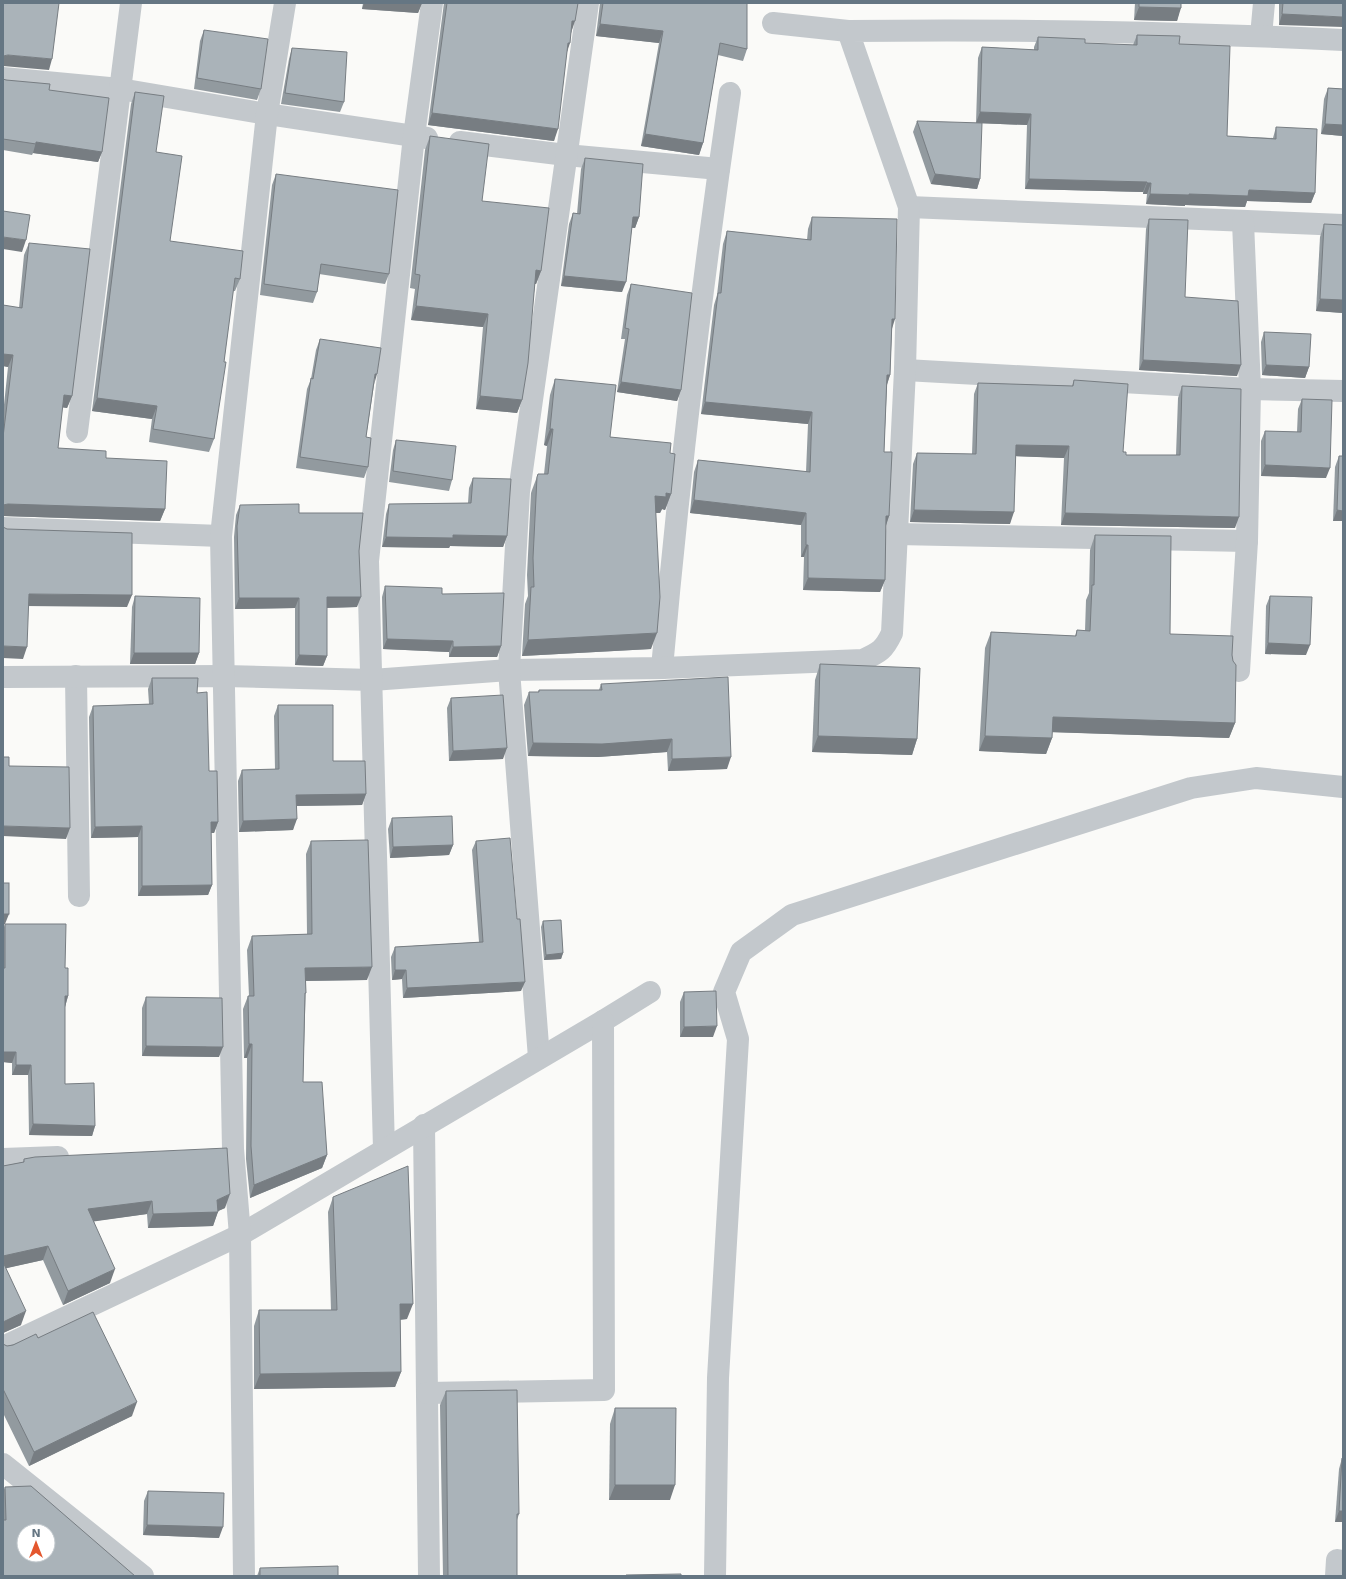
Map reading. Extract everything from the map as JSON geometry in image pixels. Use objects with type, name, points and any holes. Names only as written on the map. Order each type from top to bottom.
[{"type":"street","points":[[77,432],[131,3]]},
{"type":"street","points":[[244,1576],[240,1235],[225,1149],[225,676],[221,536],[267,114],[285,3]]},
{"type":"street","points":[[384,1149],[368,561],[414,136],[432,3]]},
{"type":"street","points":[[539,1058],[509,670],[519,492],[588,3]]},
{"type":"street","points":[[1261,36],[1264,3]]},
{"type":"street","points":[[773,23],[848,31],[970,29],[1261,36],[1343,40]]},
{"type":"street","points":[[3,677],[225,676],[372,680],[509,670],[662,668],[863,660],[876,654],[886,645],[892,633],[905,370],[909,207],[848,31]]},
{"type":"street","points":[[3,78],[120,90],[414,136],[566,155],[719,169]]},
{"type":"street","points":[[662,668],[675,518],[730,93]]},
{"type":"street","points":[[909,207],[1343,226]]},
{"type":"street","points":[[1239,671],[1246,541],[1250,389],[1243,222]]},
{"type":"street","points":[[905,370],[1250,389],[1343,391]]},
{"type":"street","points":[[3,528],[221,536]]},
{"type":"street","points":[[897,534],[1246,541]]},
{"type":"street","points":[[76,676],[79,896]]},
{"type":"street","points":[[715,1576],[718,1378],[738,1039],[724,992],[741,952],[792,915],[1192,788],[1256,778],[1343,787]]},
{"type":"street","points":[[3,1347],[240,1235],[650,992]]},
{"type":"street","points":[[427,1393],[604,1390],[603,1021]]},
{"type":"street","points":[[424,1125],[429,1576]]},
{"type":"street","points":[[3,1159],[74,1156]]},
{"type":"street","points":[[3,1464],[143,1576]]},
{"type":"street","points":[[1336,1576],[1337,1560],[1343,1561]]},
{"type":"building","points":[[3,3],[59,3],[52,59],[8,55],[3,56]]},
{"type":"building","points":[[447,3],[578,3],[575,21],[572,21],[570,43],[568,43],[558,129],[432,113]]},
{"type":"building","points":[[603,3],[747,3],[747,49],[720,43],[703,143],[645,134],[663,31],[600,24]]},
{"type":"building","points":[[1139,3],[1181,3],[1181,8],[1139,7]]},
{"type":"building","points":[[1283,3],[1343,3],[1343,17],[1282,14]]},
{"type":"building","points":[[204,30],[268,39],[261,89],[197,78]]},
{"type":"building","points":[[1137,35],[1180,36],[1179,44],[1230,46],[1227,136],[1276,139],[1276,127],[1317,129],[1315,193],[1249,190],[1248,196],[1150,194],[1151,183],[1147,182],[1029,179],[1031,114],[980,112],[982,47],[1038,50],[1038,37],[1085,39],[1085,43],[1137,45]]},
{"type":"building","points":[[292,48],[347,52],[344,102],[285,93]]},
{"type":"building","points":[[3,79],[50,84],[49,90],[109,98],[102,152],[36,142],[36,144],[3,139]]},
{"type":"building","points":[[1328,88],[1343,89],[1343,125],[1325,124]]},
{"type":"building","points":[[135,92],[164,96],[156,152],[182,156],[170,241],[243,251],[240,279],[235,278],[224,362],[226,362],[214,439],[153,429],[157,406],[97,398]]},
{"type":"building","points":[[917,121],[982,123],[980,179],[935,174]]},
{"type":"building","points":[[430,136],[489,144],[482,201],[549,208],[541,271],[536,270],[528,363],[522,400],[480,396],[488,314],[416,306],[420,275],[415,274]]},
{"type":"building","points":[[585,158],[643,164],[639,217],[633,217],[626,282],[564,276],[573,213],[580,214]]},
{"type":"building","points":[[276,174],[398,190],[389,274],[321,264],[317,292],[264,284]]},
{"type":"building","points":[[3,211],[30,215],[26,240],[3,237]]},
{"type":"building","points":[[812,217],[897,219],[895,319],[892,319],[890,375],[887,375],[884,452],[892,452],[889,516],[886,516],[885,580],[808,578],[806,513],[694,500],[698,460],[810,472],[812,412],[705,402],[718,293],[721,293],[727,231],[811,240]]},
{"type":"building","points":[[1149,219],[1188,220],[1185,297],[1238,301],[1241,365],[1143,360]]},
{"type":"building","points":[[1324,224],[1343,225],[1343,300],[1320,299]]},
{"type":"building","points":[[29,243],[90,249],[72,396],[64,395],[58,448],[106,451],[106,458],[167,461],[165,509],[3,505],[3,437],[13,355],[3,354],[3,305],[22,308]]},
{"type":"building","points":[[631,284],[692,293],[681,390],[621,382],[629,329],[625,328]]},
{"type":"building","points":[[1264,332],[1311,334],[1309,367],[1266,365]]},
{"type":"building","points":[[320,339],[381,348],[377,374],[375,374],[366,437],[371,438],[368,467],[300,457],[311,378],[313,379]]},
{"type":"building","points":[[555,379],[616,385],[610,437],[671,443],[670,453],[675,454],[671,494],[666,493],[666,497],[655,496],[660,597],[657,633],[528,640],[531,587],[534,587],[533,558],[537,477],[538,474],[548,474],[553,429],[550,429]]},
{"type":"building","points":[[1074,380],[1128,384],[1123,452],[1126,452],[1126,455],[1180,455],[1182,386],[1241,389],[1239,517],[1065,513],[1069,446],[1016,445],[1014,512],[914,510],[917,453],[976,454],[978,383],[1073,386]]},
{"type":"building","points":[[1302,399],[1332,400],[1330,468],[1265,465],[1265,431],[1301,432]]},
{"type":"building","points":[[396,440],[456,446],[452,480],[393,471]]},
{"type":"building","points":[[1339,456],[1343,456],[1343,511],[1337,510]]},
{"type":"building","points":[[473,478],[511,479],[507,536],[453,535],[453,538],[386,537],[389,504],[471,503]]},
{"type":"building","points":[[299,504],[299,513],[363,513],[359,551],[361,597],[327,597],[327,656],[299,655],[299,598],[239,598],[237,526],[240,505]]},
{"type":"building","points":[[3,527],[7,529],[132,533],[132,595],[29,594],[27,647],[3,646]]},
{"type":"building","points":[[1095,535],[1171,536],[1170,634],[1233,636],[1232,655],[1233,661],[1236,665],[1235,723],[1053,717],[1052,738],[985,736],[991,632],[1076,636],[1077,630],[1090,631],[1092,585],[1094,585]]},
{"type":"building","points":[[385,586],[442,588],[442,594],[504,593],[501,646],[453,647],[453,641],[387,639]]},
{"type":"building","points":[[135,596],[200,598],[199,653],[134,653]]},
{"type":"building","points":[[1270,596],[1312,597],[1310,645],[1268,643]]},
{"type":"building","points":[[820,664],[920,668],[917,739],[818,736]]},
{"type":"building","points":[[728,677],[731,757],[672,759],[672,739],[602,744],[533,743],[529,692],[539,692],[539,690],[602,690],[601,684]]},
{"type":"building","points":[[152,678],[198,678],[197,693],[207,692],[209,771],[217,771],[218,822],[211,822],[212,885],[142,886],[142,826],[95,827],[93,706],[153,704]]},
{"type":"building","points":[[503,695],[507,748],[453,751],[451,698]]},
{"type":"building","points":[[278,705],[333,705],[333,761],[365,761],[366,794],[296,795],[297,819],[243,821],[242,770],[279,769]]},
{"type":"building","points":[[3,757],[9,757],[9,766],[69,767],[70,828],[3,826]]},
{"type":"building","points":[[452,816],[453,845],[393,847],[392,818]]},
{"type":"building","points":[[510,838],[517,919],[520,919],[525,982],[407,988],[406,970],[395,970],[395,947],[483,942],[476,841]]},
{"type":"building","points":[[368,840],[372,967],[305,968],[306,993],[303,1082],[322,1082],[327,1155],[254,1185],[251,1146],[252,1044],[249,1044],[248,996],[254,996],[252,936],[312,934],[311,841]]},
{"type":"building","points":[[3,883],[9,883],[9,914],[3,914]]},
{"type":"building","points":[[561,920],[563,953],[546,955],[543,921]]},
{"type":"building","points":[[5,924],[66,924],[65,968],[68,968],[68,996],[65,996],[65,1084],[94,1083],[95,1126],[33,1124],[31,1065],[16,1065],[16,1052],[3,1052],[3,968],[5,968]]},
{"type":"building","points":[[716,991],[717,1026],[684,1027],[684,992]]},
{"type":"building","points":[[146,997],[222,998],[223,1047],[146,1046]]},
{"type":"building","points":[[227,1148],[230,1194],[217,1200],[218,1212],[153,1214],[152,1201],[88,1209],[115,1269],[68,1291],[48,1246],[3,1256],[3,1166],[24,1162],[24,1159],[35,1157]]},
{"type":"building","points":[[408,1166],[413,1304],[400,1304],[401,1372],[260,1374],[259,1310],[337,1310],[333,1197]]},
{"type":"building","points":[[3,1262],[26,1311],[3,1322]]},
{"type":"building","points":[[93,1312],[137,1402],[34,1452],[3,1389],[3,1344],[7,1346],[13,1345],[36,1334],[38,1338]]},
{"type":"building","points":[[517,1390],[519,1514],[517,1514],[517,1576],[448,1576],[446,1391]]},
{"type":"building","points":[[615,1408],[676,1408],[675,1485],[615,1485]]},
{"type":"building","points":[[1342,1458],[1343,1511],[1339,1511]]},
{"type":"building","points":[[31,1486],[135,1576],[3,1576],[3,1520],[6,1520],[5,1487]]},
{"type":"building","points":[[148,1491],[224,1493],[223,1527],[147,1525]]},
{"type":"building","points":[[338,1566],[338,1576],[260,1576],[260,1568]]},
{"type":"building","points":[[681,1574],[681,1576],[626,1576],[626,1575]]}]
